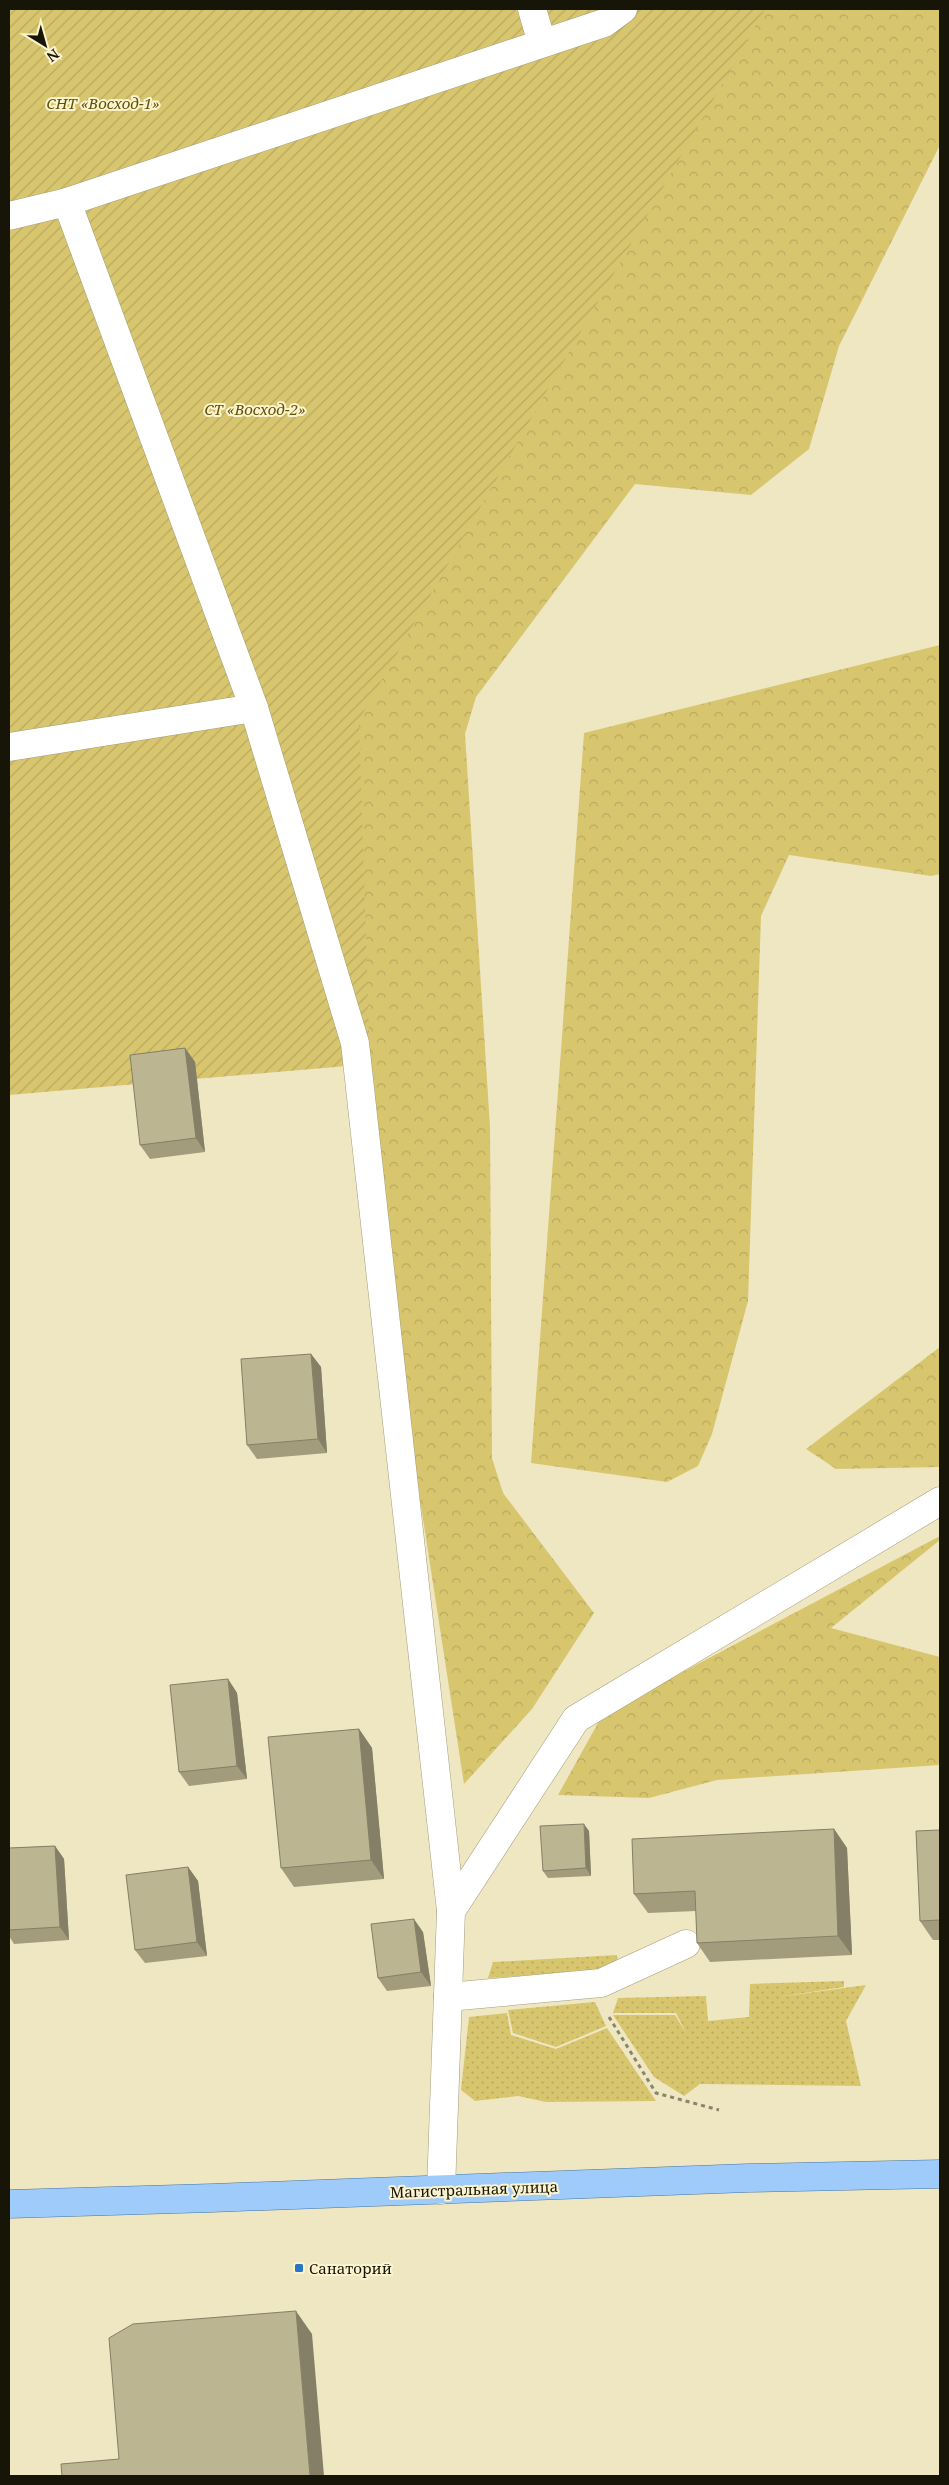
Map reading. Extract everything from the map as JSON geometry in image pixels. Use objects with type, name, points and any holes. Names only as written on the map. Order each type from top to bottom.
[{"type":"main road","name":"Магистральная улица","points":[[9,2204],[748,2178],[940,2174]]},
{"type":"lane","points":[[532,9],[542,43]]},
{"type":"lane","points":[[9,216],[67,202],[604,23],[624,9]]},
{"type":"lane","points":[[67,202],[254,708],[355,1042],[451,1910],[441,2190]]},
{"type":"lane","points":[[9,747],[254,708]]},
{"type":"lane","points":[[451,1910],[576,1718],[940,1501]]},
{"type":"lane","points":[[448,1997],[601,1983],[686,1944]]},
{"type":"path","points":[[589,1984],[656,2093],[719,2110]]},
{"type":"green space","name":"СТ «Восход-2»","points":[[9,9],[765,9],[359,720],[370,1064],[9,1095]]},
{"type":"green space","points":[[701,9],[940,9],[940,145],[839,346],[809,449],[751,495],[635,484],[476,697],[465,734],[490,1127],[492,1458],[503,1493],[594,1613],[532,1709],[464,1784],[305,756]]},
{"type":"green space","points":[[940,645],[940,874],[931,876],[789,855],[761,916],[748,1301],[712,1434],[698,1466],[667,1482],[531,1463],[584,733]]},
{"type":"green space","points":[[940,1347],[940,1467],[836,1469],[806,1449]]},
{"type":"green space","points":[[940,1536],[940,1540],[831,1628],[940,1657],[940,1765],[717,1780],[649,1798],[558,1795],[603,1714]]},
{"type":"green space","points":[[617,1955],[618,1970],[488,1978],[493,1962]]},
{"type":"green space","points":[[844,1981],[844,1987],[778,1997],[866,1985],[846,2021],[861,2086],[700,2084],[684,2096],[654,2077],[613,2015],[675,2015],[686,2033],[676,2013],[613,2013],[618,1998],[706,1996],[708,2021],[749,2017],[750,1984]]},
{"type":"green space","points":[[595,2002],[606,2026],[556,2047],[513,2033],[508,2010]]},
{"type":"green space","points":[[507,2013],[511,2035],[556,2049],[607,2028],[656,2101],[546,2102],[518,2096],[475,2101],[461,2090],[469,2017]]},
{"type":"building","points":[[185,1048],[196,1138],[140,1145],[130,1055]]},
{"type":"building","points":[[311,1354],[318,1439],[247,1445],[241,1359]]},
{"type":"building","points":[[228,1679],[237,1766],[179,1772],[170,1685]]},
{"type":"building","points":[[359,1729],[371,1860],[281,1868],[268,1737]]},
{"type":"building","points":[[584,1824],[586,1868],[543,1871],[540,1826]]},
{"type":"building","points":[[834,1829],[838,1936],[697,1943],[695,1891],[634,1894],[632,1839]]},
{"type":"building","points":[[940,1830],[940,1920],[920,1921],[916,1831]]},
{"type":"building","points":[[55,1846],[60,1927],[9,1930],[9,1848]]},
{"type":"building","points":[[188,1867],[197,1942],[135,1950],[126,1875]]},
{"type":"building","points":[[414,1919],[421,1972],[378,1978],[371,1924]]},
{"type":"building","points":[[296,2311],[310,2476],[62,2476],[61,2464],[119,2459],[109,2338],[133,2324]]},
{"type":"place","name":"Санаторий","points":[[299,2268]]},
{"type":"park label","name":"СНТ «Восход-1»","points":[[103,103]]}]
